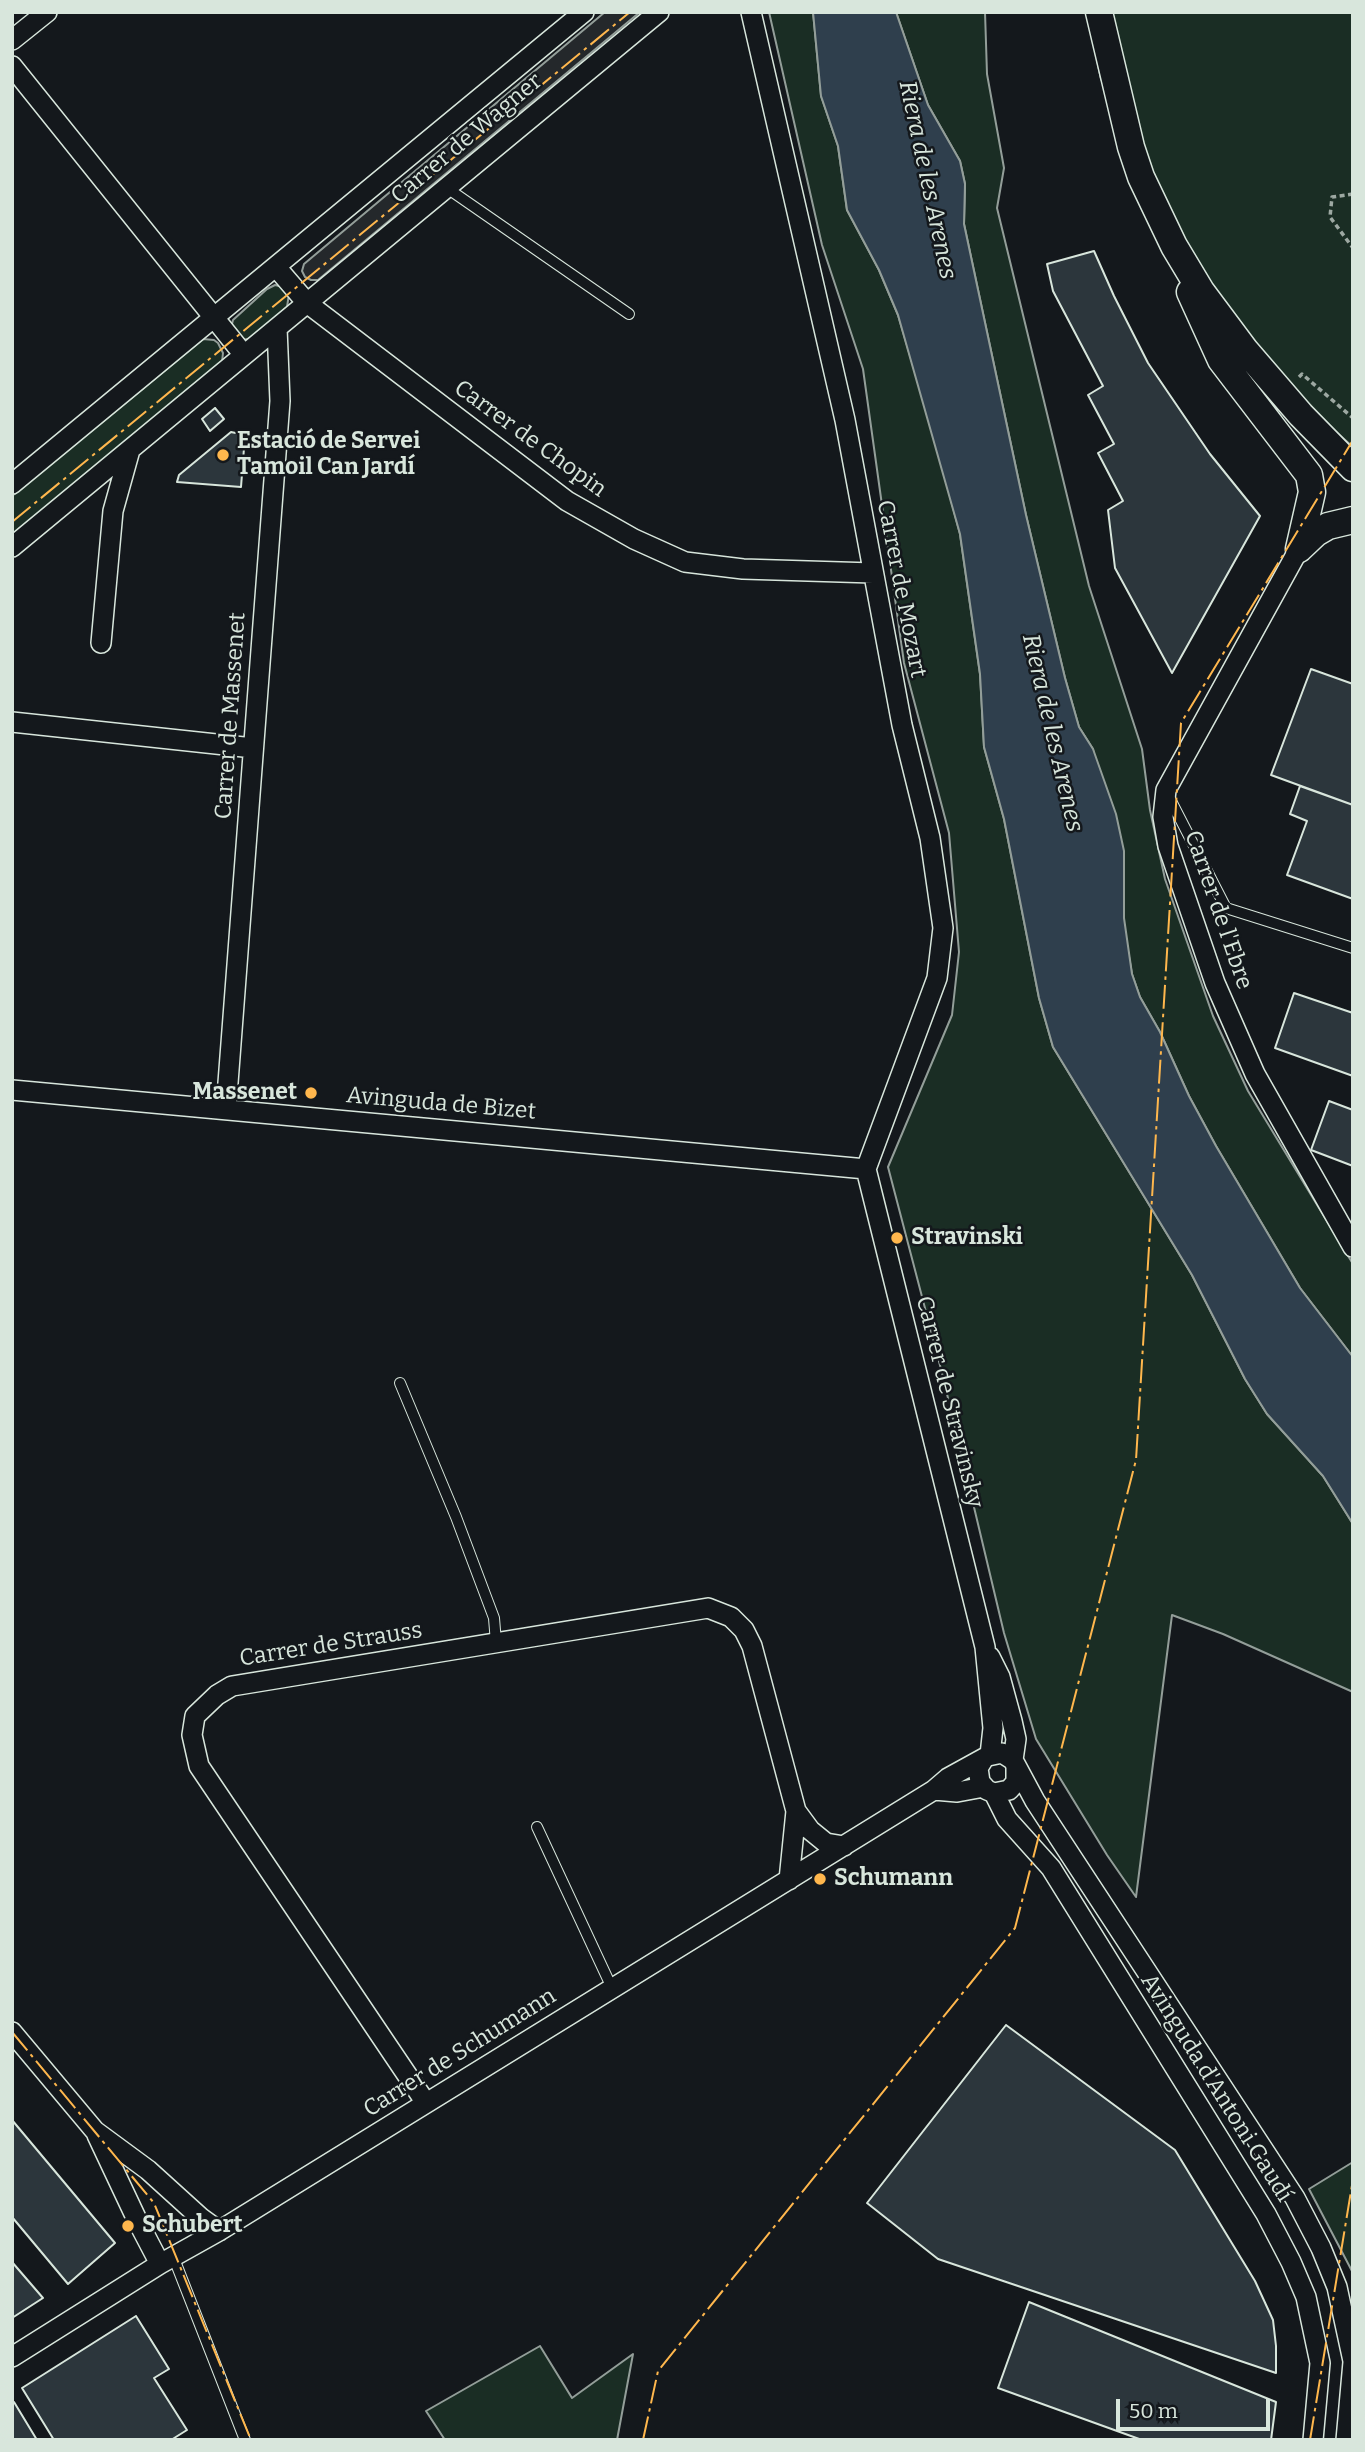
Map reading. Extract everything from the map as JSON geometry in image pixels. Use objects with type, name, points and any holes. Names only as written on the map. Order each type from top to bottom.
[{"type":"main road","points":[[1099,12],[1131,147],[1141,177],[1174,246],[1201,292],[1244,350],[1353,468]]},
{"type":"main road","points":[[1174,246],[1203,325],[1221,360],[1309,475],[1312,492],[1299,549]]},
{"type":"main road","points":[[1299,549],[1316,533],[1353,520]]},
{"type":"street","points":[[12,40],[47,12]]},
{"type":"street","name":"Carrer de Wagner","points":[[12,484],[584,12]]},
{"type":"street","name":"Carrer de Wagner","points":[[12,547],[659,12]]},
{"type":"street","name":"Carrer de Mozart","points":[[751,12],[845,420],[902,725],[930,838],[943,928],[937,978],[866,1169]]},
{"type":"street","points":[[12,66],[244,355]]},
{"type":"street","points":[[276,267],[307,303]]},
{"type":"street","name":"Carrer de Chopin","points":[[307,303],[566,501],[634,539],[685,562],[743,569],[873,573]]},
{"type":"street","name":"Carrer de Massenet","points":[[226,1108],[280,401],[277,328]]},
{"type":"street","points":[[102,643],[113,512],[130,450]]},
{"type":"street","name":"Carrer de l'Ebre","points":[[1299,549],[1166,790],[1163,817],[1168,846],[1215,983],[1255,1074],[1353,1247]]},
{"type":"street","points":[[12,722],[253,748]]},
{"type":"street","name":"Avinguda de Bizet","points":[[12,1090],[866,1169]]},
{"type":"street","name":"Carrer de Stravinsky","points":[[866,1169],[985,1647],[993,1728],[986,1758]]},
{"type":"street","name":"Carrer de Strauss","points":[[426,2103],[200,1766],[191,1735],[195,1716],[217,1695],[232,1686],[708,1608],[731,1618],[744,1630],[752,1646],[796,1811],[789,1880]]},
{"type":"street","name":"Carrer de Stravinsky","points":[[985,1647],[1000,1677],[1012,1720],[1016,1739],[1015,1763]]},
{"type":"street","points":[[934,1790],[957,1792],[1009,1790],[1016,1782],[1015,1763],[1002,1754],[986,1758],[978,1775],[989,1790]]},
{"type":"street","name":"Carrer de Schumann","points":[[12,2357],[986,1758]]},
{"type":"street","name":"Avinguda d'Antoni Gaudí","points":[[1015,1763],[1035,1801],[1295,2198],[1321,2248],[1337,2287],[1353,2361],[1346,2440]]},
{"type":"street","name":"Avinguda d'Antoni Gaudí","points":[[989,1790],[1007,1819],[1051,1868],[1266,2214],[1291,2262],[1306,2297],[1320,2362],[1313,2440]]},
{"type":"street","name":"Carrer de Strauss","points":[[796,1811],[810,1830],[826,1843],[844,1846]]},
{"type":"street","points":[[12,2032],[95,2131],[148,2170],[219,2231]]},
{"type":"street","points":[[95,2131],[138,2222],[166,2260]]},
{"type":"lane","points":[[447,188],[629,314]]},
{"type":"lane","points":[[1166,790],[1226,908],[1353,948]]},
{"type":"lane","points":[[400,1383],[456,1517],[494,1618],[496,1643]]},
{"type":"lane","points":[[537,1827],[612,1988]]},
{"type":"lane","points":[[166,2260],[245,2440]]},
{"type":"path","points":[[1353,194],[1332,197],[1330,217],[1353,248]]},
{"type":"path","points":[[1282,393],[1302,374],[1353,418]]},
{"type":"green space","points":[[769,12],[813,12],[821,96],[838,146],[847,210],[879,270],[898,315],[935,440],[960,534],[980,674],[984,747],[1004,819],[1039,998],[1053,1047],[1192,1275],[1245,1379],[1267,1414],[1323,1476],[1353,1524],[1353,1692],[1223,1634],[1172,1615],[1136,1897],[1036,1739],[1004,1633],[942,1373],[888,1167],[952,1015],[959,952],[949,833],[904,663],[863,369],[822,245]]},
{"type":"green space","points":[[896,12],[985,12],[987,74],[1004,168],[997,208],[1089,586],[1142,749],[1150,810],[1165,879],[1213,1016],[1248,1091],[1353,1264],[1353,1357],[1300,1288],[1216,1146],[1140,997],[1132,974],[1093,749],[1079,727],[1065,678],[1026,515],[964,224],[965,184],[960,161],[928,105]]},
{"type":"green space","points":[[1087,12],[1353,12],[1353,447],[1309,408],[1232,315],[1186,245],[1101,79]]},
{"type":"green space","points":[[275,285],[283,287],[289,294],[287,307],[252,338],[243,340],[231,328],[233,320]]},
{"type":"green space","points":[[203,339],[218,343],[223,353],[222,362],[12,537],[12,496]]},
{"type":"green space","points":[[1353,2162],[1353,2273],[1309,2189]]},
{"type":"green space","points":[[540,2346],[572,2398],[633,2354],[617,2440],[445,2440],[426,2411]]},
{"type":"shaded area","points":[[605,12],[640,12],[318,280],[305,277],[302,271],[304,264]]},
{"type":"water","name":"Riera de les Arenes","points":[[813,12],[896,12],[928,105],[960,161],[965,184],[964,224],[1026,515],[1079,727],[1093,749],[1116,814],[1124,851],[1124,918],[1132,974],[1140,997],[1216,1146],[1300,1288],[1353,1357],[1353,1524],[1323,1476],[1267,1414],[1245,1379],[1192,1275],[1053,1047],[1039,998],[1004,819],[984,747],[980,674],[960,534],[898,315],[879,270],[847,210],[838,146],[821,96]]},
{"type":"building","points":[[1094,251],[1148,363],[1210,454],[1260,516],[1172,673],[1115,568],[1108,510],[1123,501],[1098,453],[1114,444],[1088,395],[1103,386],[1053,291],[1047,264]]},
{"type":"building","points":[[215,408],[224,419],[210,431],[202,419]]},
{"type":"building","name":"Estació de Servei Tamoil Can Jardí","points":[[231,432],[245,435],[241,487],[177,482],[179,475]]},
{"type":"building","points":[[1311,669],[1353,684],[1353,805],[1271,775]]},
{"type":"building","points":[[1300,786],[1353,805],[1353,899],[1287,875],[1307,821],[1290,814]]},
{"type":"building","points":[[1294,993],[1353,1013],[1353,1076],[1275,1048]]},
{"type":"building","points":[[1329,1101],[1353,1110],[1353,1166],[1311,1150]]},
{"type":"building","points":[[1006,2025],[1175,2150],[1255,2281],[1273,2320],[1276,2373],[938,2259],[867,2203]]},
{"type":"building","points":[[12,2120],[115,2243],[68,2284],[12,2217]]},
{"type":"building","points":[[12,2262],[43,2298],[12,2318]]},
{"type":"building","points":[[1029,2302],[1276,2402],[1271,2440],[1142,2440],[998,2388]]},
{"type":"building","points":[[136,2316],[169,2369],[154,2378],[187,2430],[171,2440],[54,2440],[22,2388]]},
{"type":"building","points":[[14,2402],[37,2440],[12,2440]]},
{"type":"power","points":[[12,522],[630,12]]},
{"type":"power","points":[[643,2440],[658,2371],[1015,1928],[1136,1460],[1181,723],[1353,440]]},
{"type":"power","points":[[12,2032],[154,2203],[251,2440]]},
{"type":"power","points":[[1310,2440],[1353,2179]]},
{"type":"place","name":"Estació de Servei Tamoil Can Jardí","points":[[223,455]]},
{"type":"place","name":"Massenet","points":[[311,1093]]},
{"type":"place","name":"Stravinski","points":[[897,1238]]},
{"type":"place","name":"Schumann","points":[[820,1879]]},
{"type":"place","name":"Schubert","points":[[128,2226]]}]
